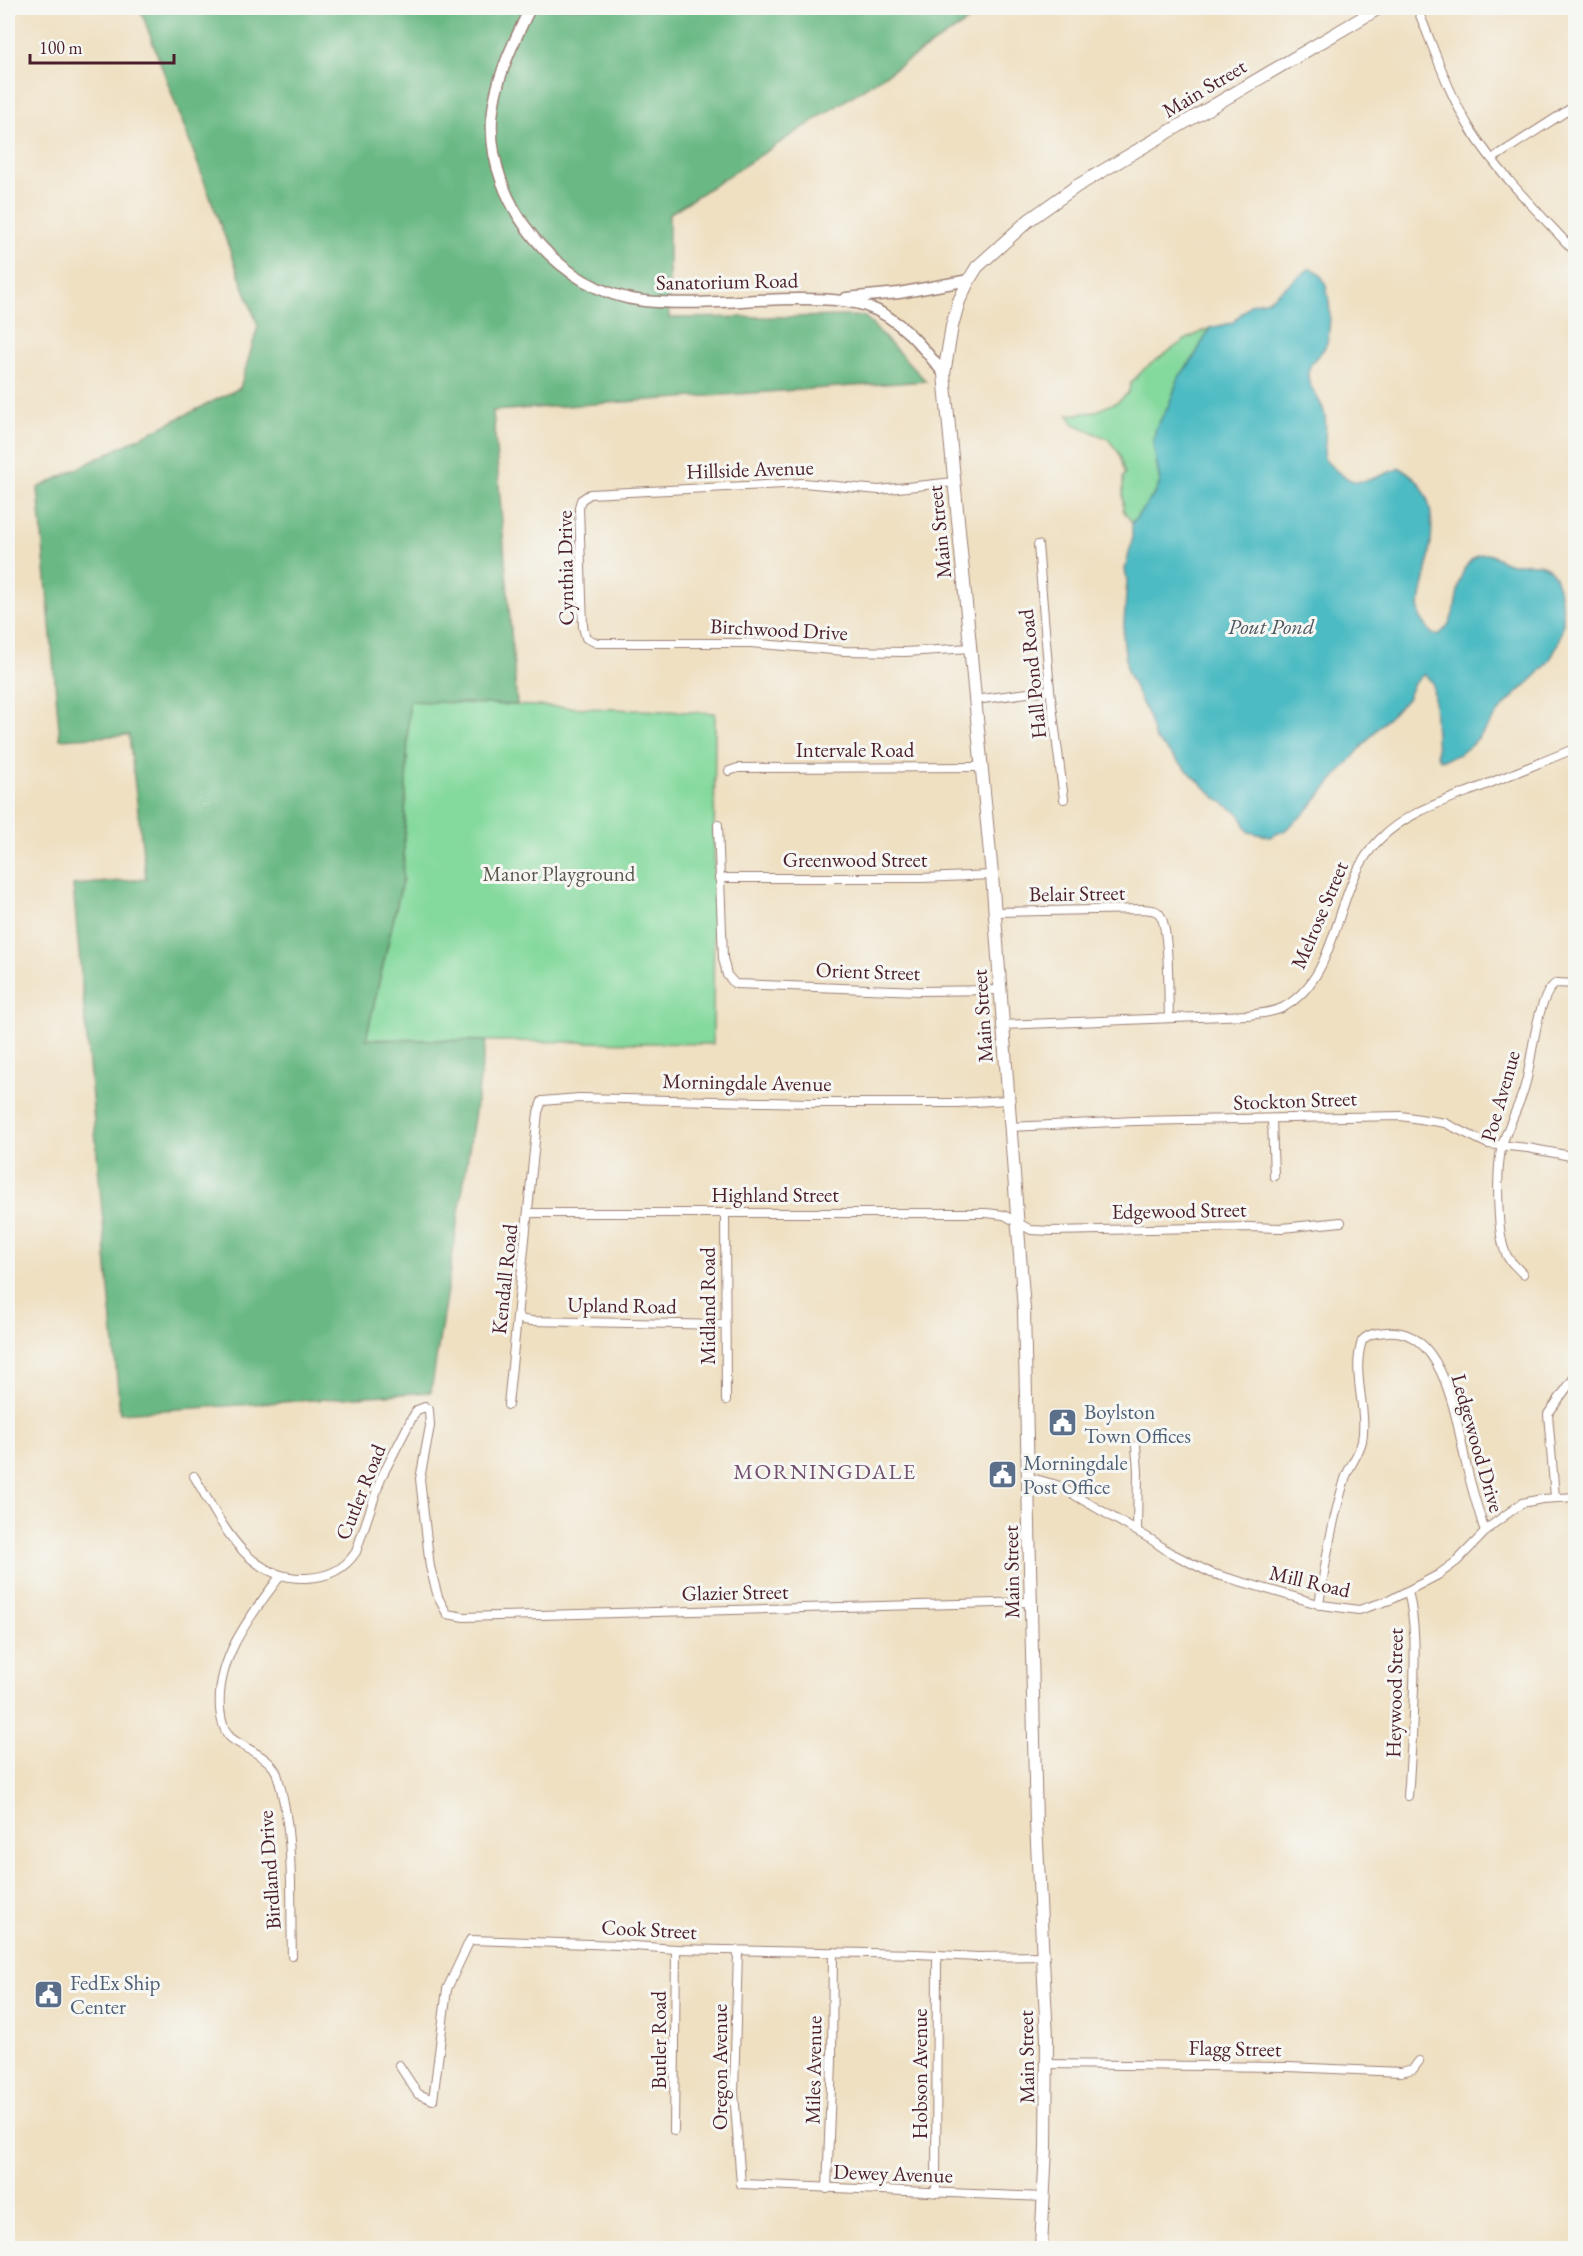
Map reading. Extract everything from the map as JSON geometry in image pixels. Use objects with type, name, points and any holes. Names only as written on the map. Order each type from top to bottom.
[{"type":"main road","name":"Main Street","points":[[1041,2248],[1045,2197],[1047,2064],[1044,1956],[1038,1868],[1024,1310],[992,875],[944,374],[952,326],[959,301],[969,280],[977,267],[1044,208],[1379,8]]},
{"type":"street","name":"Sanatorium Road","points":[[530,8],[511,43],[501,70],[492,121],[496,160],[505,191],[520,220],[542,246],[560,262],[589,283],[642,301],[671,303],[837,299],[867,307],[894,321],[919,344],[944,374]]},
{"type":"street","points":[[1417,8],[1466,120],[1492,159],[1575,253]]},
{"type":"street","points":[[1492,159],[1575,105]]},
{"type":"street","points":[[837,299],[899,293],[969,280]]},
{"type":"street","name":"Hillside Avenue","points":[[584,497],[606,492],[802,483],[879,490],[954,482]]},
{"type":"street","name":"Cynthia Drive","points":[[584,497],[579,507],[579,521],[586,638]]},
{"type":"street","name":"Hall Pond Road","points":[[1038,545],[1050,690],[1064,799]]},
{"type":"street","name":"Birchwood Drive","points":[[586,638],[597,642],[750,643],[845,651],[941,652],[971,648]]},
{"type":"street","points":[[975,700],[1050,690]]},
{"type":"street","name":"Melrose Street","points":[[1003,1025],[1248,1015],[1283,1007],[1299,994],[1323,963],[1359,865],[1384,835],[1435,804],[1575,748]]},
{"type":"street","name":"Intervale Road","points":[[729,771],[738,768],[981,767]]},
{"type":"street","points":[[718,825],[719,878]]},
{"type":"street","name":"Greenwood Street","points":[[719,878],[923,878],[992,875]]},
{"type":"street","name":"Orient Street","points":[[719,878],[723,958],[727,975],[735,984],[920,991],[1000,990]]},
{"type":"street","name":"Belair Street","points":[[994,912],[1156,910],[1160,914],[1165,932],[1169,1017]]},
{"type":"street","name":"Poe Avenue","points":[[1522,1274],[1508,1258],[1502,1243],[1499,1186],[1502,1145],[1526,1083],[1548,989],[1557,982],[1575,984]]},
{"type":"street","name":"Morningdale Avenue","points":[[534,1156],[539,1105],[545,1100],[579,1098],[810,1103],[957,1103],[1008,1100]]},
{"type":"street","name":"Stockton Street","points":[[1010,1127],[1136,1121],[1401,1116],[1445,1124],[1480,1141],[1575,1157]]},
{"type":"street","points":[[1272,1120],[1274,1176]]},
{"type":"street","name":"Kendall Road","points":[[508,1405],[530,1213],[534,1156]]},
{"type":"street","name":"Highland Street","points":[[530,1213],[974,1212],[1004,1215],[1018,1223]]},
{"type":"street","name":"Midland Road","points":[[725,1213],[726,1400]]},
{"type":"street","name":"Edgewood Street","points":[[1018,1223],[1031,1230],[1051,1231],[1282,1228],[1341,1222]]},
{"type":"street","name":"Upland Road","points":[[519,1316],[523,1320],[532,1321],[725,1325]]},
{"type":"street","name":"Ledgewood Drive","points":[[1319,1605],[1337,1506],[1346,1476],[1362,1441],[1357,1370],[1362,1341],[1369,1336],[1392,1332],[1406,1335],[1421,1344],[1432,1357],[1448,1387],[1473,1493],[1485,1532]]},
{"type":"street","points":[[1555,1497],[1548,1414],[1575,1375]]},
{"type":"street","name":"Cutler Road","points":[[194,1476],[247,1557],[264,1569],[282,1575],[298,1578],[324,1577],[336,1572],[351,1560],[361,1541],[381,1478],[412,1418],[417,1410],[425,1407],[429,1410],[430,1426],[420,1479],[430,1567],[438,1597],[444,1608]]},
{"type":"street","points":[[1136,1446],[1137,1531]]},
{"type":"street","name":"Mill Road","points":[[1028,1477],[1057,1485],[1169,1552],[1211,1573],[1319,1605],[1359,1610],[1374,1607],[1438,1575],[1457,1561],[1510,1510],[1522,1503],[1555,1497],[1575,1497]]},
{"type":"street","name":"Birdland Drive","points":[[282,1575],[248,1621],[235,1644],[225,1668],[219,1696],[221,1717],[229,1737],[272,1765],[278,1780],[288,1827],[292,1956]]},
{"type":"street","name":"Heywood Street","points":[[1408,1591],[1414,1616],[1415,1638],[1413,1730],[1408,1796]]},
{"type":"street","name":"Glazier Street","points":[[444,1608],[447,1614],[464,1617],[1032,1602]]},
{"type":"street","name":"Cook Street","points":[[399,2065],[418,2094],[433,2100],[447,1989],[470,1940],[619,1945],[676,1950],[978,1957],[1044,1956]]},
{"type":"street","name":"Butler Road","points":[[674,2131],[676,1950]]},
{"type":"street","name":"Oregon Avenue","points":[[738,1951],[734,2092],[741,2184]]},
{"type":"street","name":"Miles Avenue","points":[[828,2189],[833,1952]]},
{"type":"street","name":"Hobson Avenue","points":[[936,2193],[937,1955]]},
{"type":"street","name":"Flagg Street","points":[[1047,2064],[1288,2067],[1401,2072],[1413,2068],[1419,2061]]},
{"type":"street","name":"Dewey Avenue","points":[[741,2184],[1045,2197]]},
{"type":"green space","points":[[140,8],[969,8],[975,17],[669,214],[669,318],[864,316],[926,381],[493,411],[517,705],[409,701],[403,878],[366,1039],[486,1041],[431,1392],[120,1413],[73,885],[146,879],[129,735],[60,739],[38,488],[240,388],[258,326]]},
{"type":"green space","points":[[1210,328],[1193,359],[1179,377],[1169,405],[1156,428],[1153,443],[1160,482],[1156,492],[1132,523],[1123,510],[1125,473],[1119,453],[1108,439],[1074,424],[1068,415],[1094,412],[1119,401],[1128,393],[1131,383],[1145,368],[1185,340]]},
{"type":"green space","name":"Manor Playground","points":[[409,701],[715,713],[713,1044],[366,1039],[403,878]]},
{"type":"water","name":"Pout Pond","points":[[1309,269],[1317,271],[1323,278],[1329,302],[1328,339],[1325,347],[1312,362],[1308,374],[1308,379],[1325,417],[1324,459],[1344,476],[1359,482],[1400,468],[1416,479],[1426,494],[1431,512],[1432,531],[1427,571],[1419,607],[1420,617],[1432,634],[1438,635],[1447,627],[1455,607],[1463,573],[1468,564],[1482,554],[1492,555],[1510,564],[1531,563],[1549,569],[1557,581],[1563,622],[1558,643],[1548,661],[1535,677],[1505,705],[1476,740],[1462,752],[1440,760],[1437,755],[1433,683],[1424,674],[1413,685],[1407,699],[1378,728],[1304,814],[1285,830],[1270,837],[1249,832],[1239,814],[1216,798],[1155,739],[1148,716],[1127,671],[1123,637],[1127,581],[1125,570],[1132,541],[1132,523],[1156,492],[1160,482],[1153,443],[1156,428],[1169,405],[1179,377],[1193,359],[1210,328],[1232,323],[1251,304],[1268,300]]},
{"type":"place","name":"Boylston Town Offices","points":[[1063,1423]]},
{"type":"place","name":"Morningdale Post Office","points":[[1002,1474]]},
{"type":"place","name":"FedEx Ship Center","points":[[49,1994]]},
{"type":"district","name":"MORNINGDALE","points":[[825,1471]]}]
